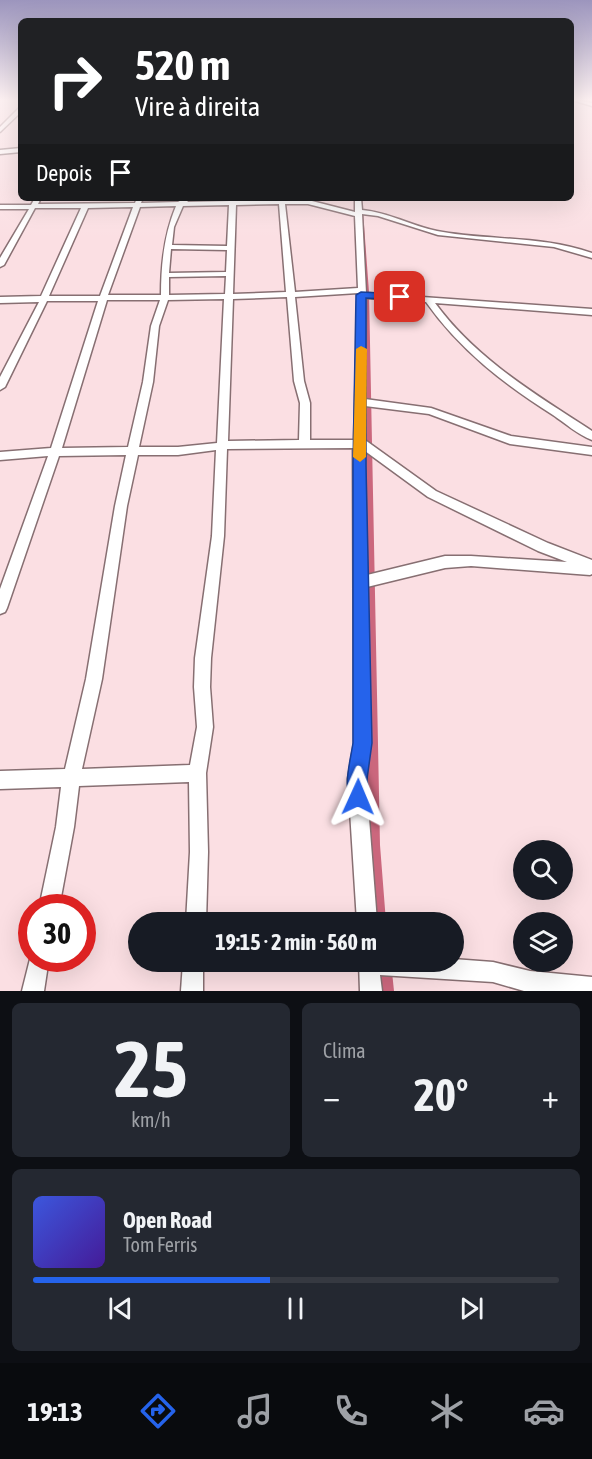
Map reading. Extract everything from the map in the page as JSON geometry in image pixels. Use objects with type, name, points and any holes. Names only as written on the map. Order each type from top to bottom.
[{"type":"street","points":[[0,152],[18,150]]},
{"type":"street","points":[[0,608],[78,383],[102,299],[138,201]]},
{"type":"street","points":[[0,207],[36,202],[184,201]]},
{"type":"street","points":[[52,894],[65,826],[71,779],[94,679],[121,506],[148,382],[155,326],[165,297],[174,217],[184,201]]},
{"type":"street","points":[[196,912],[199,852],[197,773],[205,728],[202,687],[203,658],[218,536],[232,201]]},
{"type":"street","points":[[257,201],[313,202],[359,213],[375,213],[437,233],[546,242],[592,256]]},
{"type":"street","points":[[358,201],[361,292],[362,743],[357,779],[366,912]]},
{"type":"street","points":[[0,266],[36,202]]},
{"type":"street","points":[[282,202],[290,296],[298,349],[299,381],[305,403],[304,443]]},
{"type":"street","points":[[0,387],[44,299],[84,203]]},
{"type":"street","points":[[169,247],[230,248]]},
{"type":"street","points":[[166,275],[229,274]]},
{"type":"street","points":[[0,300],[290,296],[361,292],[429,300],[592,312]]},
{"type":"street","points":[[429,300],[446,324],[501,374],[592,436]]},
{"type":"street","points":[[360,402],[431,411],[510,440],[592,451]]},
{"type":"street","points":[[0,456],[53,452],[178,451],[222,446],[360,443],[432,494],[592,568]]},
{"type":"street","points":[[360,583],[445,562],[471,561],[592,568]]},
{"type":"street","points":[[0,780],[71,779],[114,774],[197,773]]},
{"type":"street","points":[[464,970],[493,972],[530,982],[592,988]]},
{"type":"street","points":[[33,991],[36,972]]},
{"type":"street","points":[[192,991],[193,972]]},
{"type":"street","points":[[370,972],[371,991]]},
{"type":"waterway","points":[[360,201],[366,292],[373,845],[378,912]]},
{"type":"waterway","points":[[384,972],[386,991]]},
{"type":"slow traffic","points":[[360,457],[361,349]]},
{"type":"route","points":[[358,797],[357,779],[362,743],[361,295],[400,297]]}]
